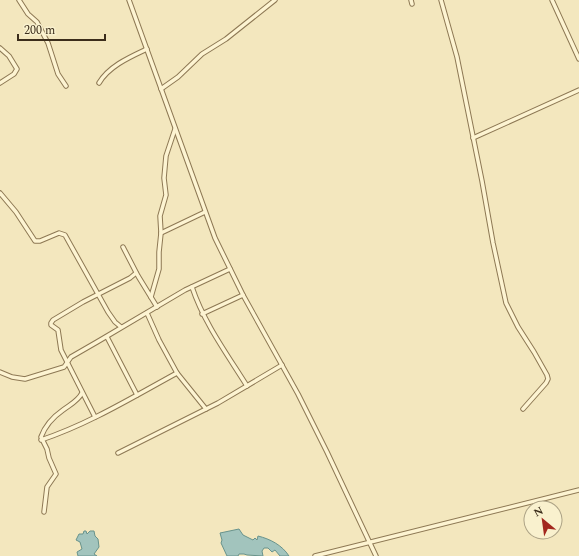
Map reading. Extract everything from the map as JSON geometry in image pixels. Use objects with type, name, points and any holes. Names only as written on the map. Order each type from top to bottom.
[{"type":"street","points":[[19,0],[28,14],[37,22],[48,43],[58,74],[66,86]]},
{"type":"street","points":[[129,0],[215,238],[242,295],[282,365],[327,452],[376,556]]},
{"type":"street","points":[[161,89],[178,77],[202,54],[226,39],[275,0]]},
{"type":"street","points":[[441,0],[457,57],[482,181],[492,243],[506,303],[518,328],[539,361],[548,379],[523,408]]},
{"type":"street","points":[[552,0],[579,59]]},
{"type":"street","points":[[0,48],[9,56],[17,69],[14,74],[0,83]]},
{"type":"street","points":[[99,83],[106,74],[119,64],[146,49]]},
{"type":"street","points":[[473,138],[579,90]]},
{"type":"street","points":[[151,297],[159,269],[159,243],[161,233],[160,216],[166,195],[164,178],[166,156],[175,129]]},
{"type":"street","points":[[0,193],[16,212],[35,241],[40,241],[59,233],[65,235],[98,295],[115,322],[121,327]]},
{"type":"street","points":[[161,233],[205,212]]},
{"type":"street","points":[[123,247],[136,273],[157,306]]},
{"type":"street","points":[[0,372],[12,377],[25,379],[63,367],[67,364],[70,357],[121,327],[147,314],[157,306],[192,287],[230,269]]},
{"type":"street","points":[[95,417],[61,350],[58,330],[51,325],[51,323],[53,320],[83,302],[130,278],[136,273]]},
{"type":"street","points":[[192,287],[202,314],[247,386]]},
{"type":"street","points":[[202,314],[242,295]]},
{"type":"street","points":[[147,314],[177,373],[206,409]]},
{"type":"street","points":[[107,336],[137,395]]},
{"type":"street","points":[[118,453],[206,409],[282,365]]},
{"type":"street","points":[[41,440],[61,433],[95,417],[177,373]]},
{"type":"street","points":[[44,512],[47,488],[56,474],[47,449],[41,440],[41,436],[48,424],[62,410],[76,401],[82,393]]},
{"type":"street","points":[[315,556],[579,490]]},
{"type":"water","points":[[239,529],[243,535],[253,540],[255,538],[257,540],[258,536],[271,541],[283,549],[289,556],[280,556],[275,550],[272,552],[268,548],[264,548],[262,551],[263,556],[239,554],[238,556],[227,556],[221,543],[222,540],[220,533]]},
{"type":"water","points":[[84,531],[86,531],[87,534],[90,531],[94,531],[95,536],[98,539],[99,547],[94,554],[97,556],[78,556],[77,552],[82,549],[80,542],[76,540],[79,534],[83,534]]}]
